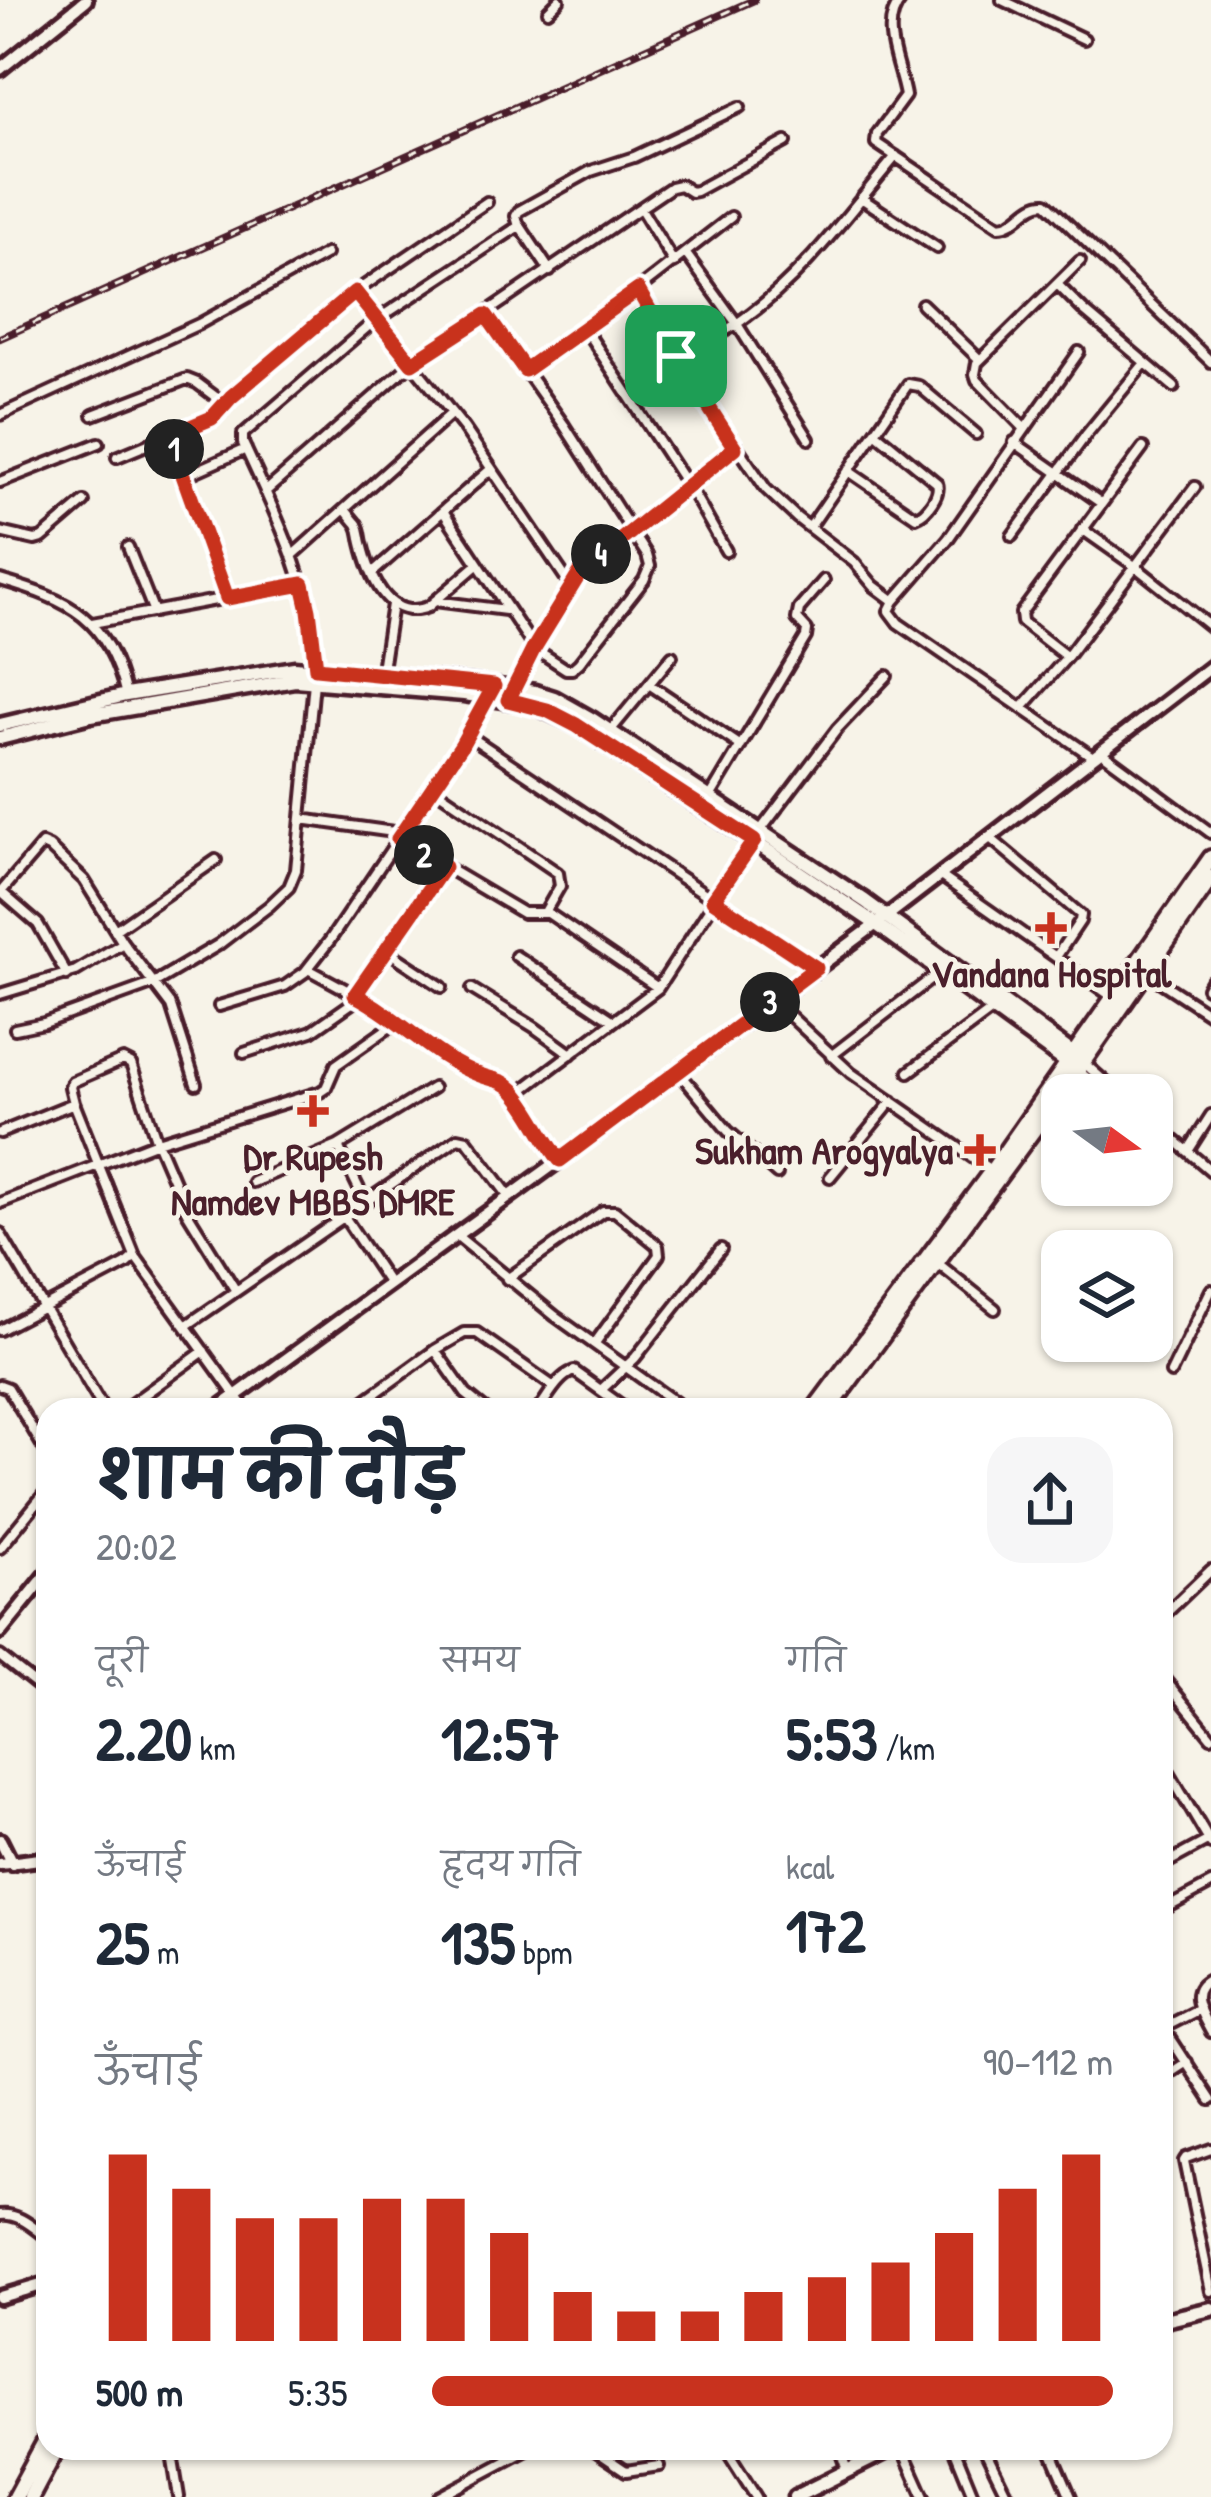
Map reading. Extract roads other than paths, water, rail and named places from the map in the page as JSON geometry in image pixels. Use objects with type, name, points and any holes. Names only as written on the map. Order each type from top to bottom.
[{"type":"highway","points":[[836,1398],[992,1172],[1145,972],[1206,884],[1211,858]]},
{"type":"highway","points":[[824,1398],[936,1262],[1114,998],[1206,884]]},
{"type":"highway","points":[[15,2497],[36,2458]]},
{"type":"highway","points":[[31,2497],[51,2460]]},
{"type":"main road","points":[[0,724],[126,695],[277,670],[554,698],[710,797],[757,836]]},
{"type":"main road","points":[[0,738],[91,715],[315,674],[381,676],[491,692]]},
{"type":"main road","points":[[511,694],[576,725],[757,836],[1075,1062]]},
{"type":"main road","points":[[881,920],[940,972],[1075,1062]]},
{"type":"main road","points":[[1173,2318],[1211,2309]]},
{"type":"main road","points":[[795,2497],[872,2460]]},
{"type":"street","points":[[0,69],[86,0]]},
{"type":"street","points":[[548,11],[559,0]]},
{"type":"street","points":[[901,0],[893,11],[890,31],[905,96],[876,143],[999,226],[1005,227],[1039,202],[1046,203],[1211,362]]},
{"type":"street","points":[[1001,0],[1084,39]]},
{"type":"street","points":[[550,271],[519,226],[516,216],[522,208],[578,177],[652,149],[740,107]]},
{"type":"street","points":[[265,492],[412,363],[674,186],[696,191],[786,142]]},
{"type":"street","points":[[676,356],[737,324],[772,297],[896,156]]},
{"type":"street","points":[[860,198],[937,248]]},
{"type":"street","points":[[117,458],[205,422],[355,292],[488,202]]},
{"type":"street","points":[[640,209],[674,263]]},
{"type":"street","points":[[525,370],[731,217]]},
{"type":"street","points":[[15,1029],[152,984],[218,945],[280,896],[296,870],[315,674],[303,584],[242,440],[246,430],[376,320],[519,226]]},
{"type":"street","points":[[0,415],[199,323],[326,254]]},
{"type":"street","points":[[686,254],[737,324],[808,439]]},
{"type":"street","points":[[1024,428],[977,380],[979,359],[1080,261]]},
{"type":"street","points":[[1057,284],[1174,387]]},
{"type":"street","points":[[638,290],[735,448],[776,500],[854,562],[894,601]]},
{"type":"street","points":[[355,292],[452,413],[571,586]]},
{"type":"street","points":[[922,304],[979,359]]},
{"type":"street","points":[[443,511],[534,648],[566,669],[579,663],[650,566],[564,425],[486,315]]},
{"type":"street","points":[[585,329],[726,551]]},
{"type":"street","points":[[1079,352],[889,611],[892,618],[1022,708],[1211,833]]},
{"type":"street","points":[[1012,536],[1145,363]]},
{"type":"street","points":[[93,416],[188,379],[224,404]]},
{"type":"street","points":[[810,526],[902,389],[913,382],[976,434]]},
{"type":"street","points":[[293,555],[452,413]]},
{"type":"street","points":[[850,472],[914,516],[921,515],[938,493],[937,483],[875,432]]},
{"type":"street","points":[[169,436],[227,598]]},
{"type":"street","points":[[1014,442],[1101,503]]},
{"type":"street","points":[[0,482],[99,443]]},
{"type":"street","points":[[511,694],[571,586],[588,565],[735,448]]},
{"type":"street","points":[[1067,657],[1020,618],[1143,448]]},
{"type":"street","points":[[184,477],[246,449]]},
{"type":"street","points":[[372,573],[490,470]]},
{"type":"street","points":[[1022,708],[1067,657],[1195,487]]},
{"type":"street","points":[[0,532],[43,538],[84,502]]},
{"type":"street","points":[[344,509],[358,525],[372,573],[392,604],[418,610],[476,565]]},
{"type":"street","points":[[1082,529],[1211,627]]},
{"type":"street","points":[[128,547],[154,612]]},
{"type":"street","points":[[0,580],[50,596],[92,623],[110,647],[126,695]]},
{"type":"street","points":[[710,797],[806,638],[798,612],[824,580]]},
{"type":"street","points":[[92,623],[303,584]]},
{"type":"street","points":[[435,601],[508,610]]},
{"type":"street","points":[[381,676],[392,604]]},
{"type":"street","points":[[610,731],[672,656]]},
{"type":"street","points":[[232,1398],[560,1160],[1211,667]]},
{"type":"street","points":[[517,1094],[658,988],[757,836],[837,730],[887,676]]},
{"type":"street","points":[[649,684],[741,746]]},
{"type":"street","points":[[219,1006],[285,986],[308,969],[433,788],[491,692]]},
{"type":"street","points":[[468,735],[816,968]]},
{"type":"street","points":[[433,788],[558,873],[560,886],[545,912]]},
{"type":"street","points":[[302,819],[400,836],[524,913],[545,912],[658,988]]},
{"type":"street","points":[[989,837],[1081,915],[1056,957]]},
{"type":"street","points":[[67,974],[38,924],[0,892],[36,848],[46,844],[84,880],[123,943],[167,999],[196,1084]]},
{"type":"street","points":[[116,930],[216,860]]},
{"type":"street","points":[[244,1053],[312,1031],[358,996],[444,867]]},
{"type":"street","points":[[939,875],[1114,998]]},
{"type":"street","points":[[0,994],[67,974],[123,943]]},
{"type":"street","points":[[386,950],[442,988]]},
{"type":"street","points":[[516,956],[614,1022]]},
{"type":"street","points":[[308,969],[358,996],[421,1042],[479,1075],[500,1079],[517,1094],[560,1160]]},
{"type":"street","points":[[831,1056],[940,972]]},
{"type":"street","points":[[1145,972],[1211,1015]]},
{"type":"street","points":[[472,989],[571,1054]]},
{"type":"street","points":[[773,1000],[831,1056],[992,1172]]},
{"type":"street","points":[[909,1072],[993,1010]]},
{"type":"street","points":[[0,1203],[157,1142],[322,1091],[334,1067],[397,1022]]},
{"type":"street","points":[[236,1291],[187,1212],[128,1061],[72,1082],[74,1103],[135,1256],[238,1398]]},
{"type":"street","points":[[1075,1062],[1088,1074]]},
{"type":"street","points":[[1075,1062],[1091,1074]]},
{"type":"street","points":[[678,1071],[728,1131],[777,1174]]},
{"type":"street","points":[[254,1183],[338,1146],[434,1088]]},
{"type":"street","points":[[830,1177],[892,1101]]},
{"type":"street","points":[[0,1132],[74,1103]]},
{"type":"street","points":[[1188,1151],[1211,1115]]},
{"type":"street","points":[[187,1325],[461,1138],[469,1142],[509,1196]]},
{"type":"street","points":[[1173,1138],[1211,1171]]},
{"type":"street","points":[[338,1146],[364,1201]]},
{"type":"street","points":[[507,1279],[603,1210],[615,1211],[658,1246],[659,1255],[595,1343]]},
{"type":"street","points":[[345,1219],[388,1284]]},
{"type":"street","points":[[0,1233],[97,1398]]},
{"type":"street","points":[[456,1235],[507,1279],[670,1398]]},
{"type":"street","points":[[601,1390],[627,1366],[721,1249]]},
{"type":"street","points":[[0,1330],[135,1256]]},
{"type":"street","points":[[936,1262],[994,1309]]},
{"type":"street","points":[[1171,1373],[1211,1290]]},
{"type":"street","points":[[369,1398],[435,1350],[474,1331],[554,1387]]},
{"type":"street","points":[[435,1350],[471,1398]]},
{"type":"street","points":[[139,1398],[204,1351]]},
{"type":"street","points":[[546,1398],[574,1371],[612,1398]]},
{"type":"street","points":[[0,1385],[8,1388],[36,1435]]},
{"type":"street","points":[[465,1398],[466,1394]]},
{"type":"street","points":[[0,1548],[36,1504]]},
{"type":"street","points":[[1173,1604],[1211,1570]]},
{"type":"street","points":[[0,1632],[36,1589]]},
{"type":"street","points":[[0,1656],[36,1684]]},
{"type":"street","points":[[1173,1690],[1211,1737]]},
{"type":"street","points":[[1173,1779],[1210,1842],[1173,1860]]},
{"type":"street","points":[[0,1840],[6,1864],[36,1860]]},
{"type":"street","points":[[1173,1905],[1211,1884]]},
{"type":"street","points":[[1211,1979],[1197,1988],[1211,2032]]},
{"type":"street","points":[[1173,2024],[1200,2009]]},
{"type":"street","points":[[1173,2041],[1211,2100]]},
{"type":"street","points":[[1173,2071],[1187,2062]]},
{"type":"street","points":[[1211,2150],[1184,2162],[1211,2291]]},
{"type":"street","points":[[0,2215],[10,2214],[36,2230]]},
{"type":"street","points":[[0,2297],[36,2286]]},
{"type":"street","points":[[173,2460],[179,2497]]},
{"type":"street","points":[[439,2497],[506,2460]]},
{"type":"street","points":[[610,2460],[626,2471],[659,2466]]},
{"type":"street","points":[[733,2460],[756,2497]]},
{"type":"street","points":[[844,2460],[848,2471]]},
{"type":"street","points":[[904,2460],[924,2497]]},
{"type":"street","points":[[959,2460],[974,2497]]},
{"type":"street","points":[[990,2460],[1008,2497]]},
{"type":"street","points":[[1055,2460],[1071,2497]]},
{"type":"railway","points":[[0,338],[754,0]]},
{"type":"place","name":"Vandana Hospital","points":[[1051,928]]},
{"type":"place","name":"Dr Rupesh Namdev MBBS DMRE","points":[[313,1111]]},
{"type":"place","name":"Sukham Arogyalya","points":[[980,1150]]}]
